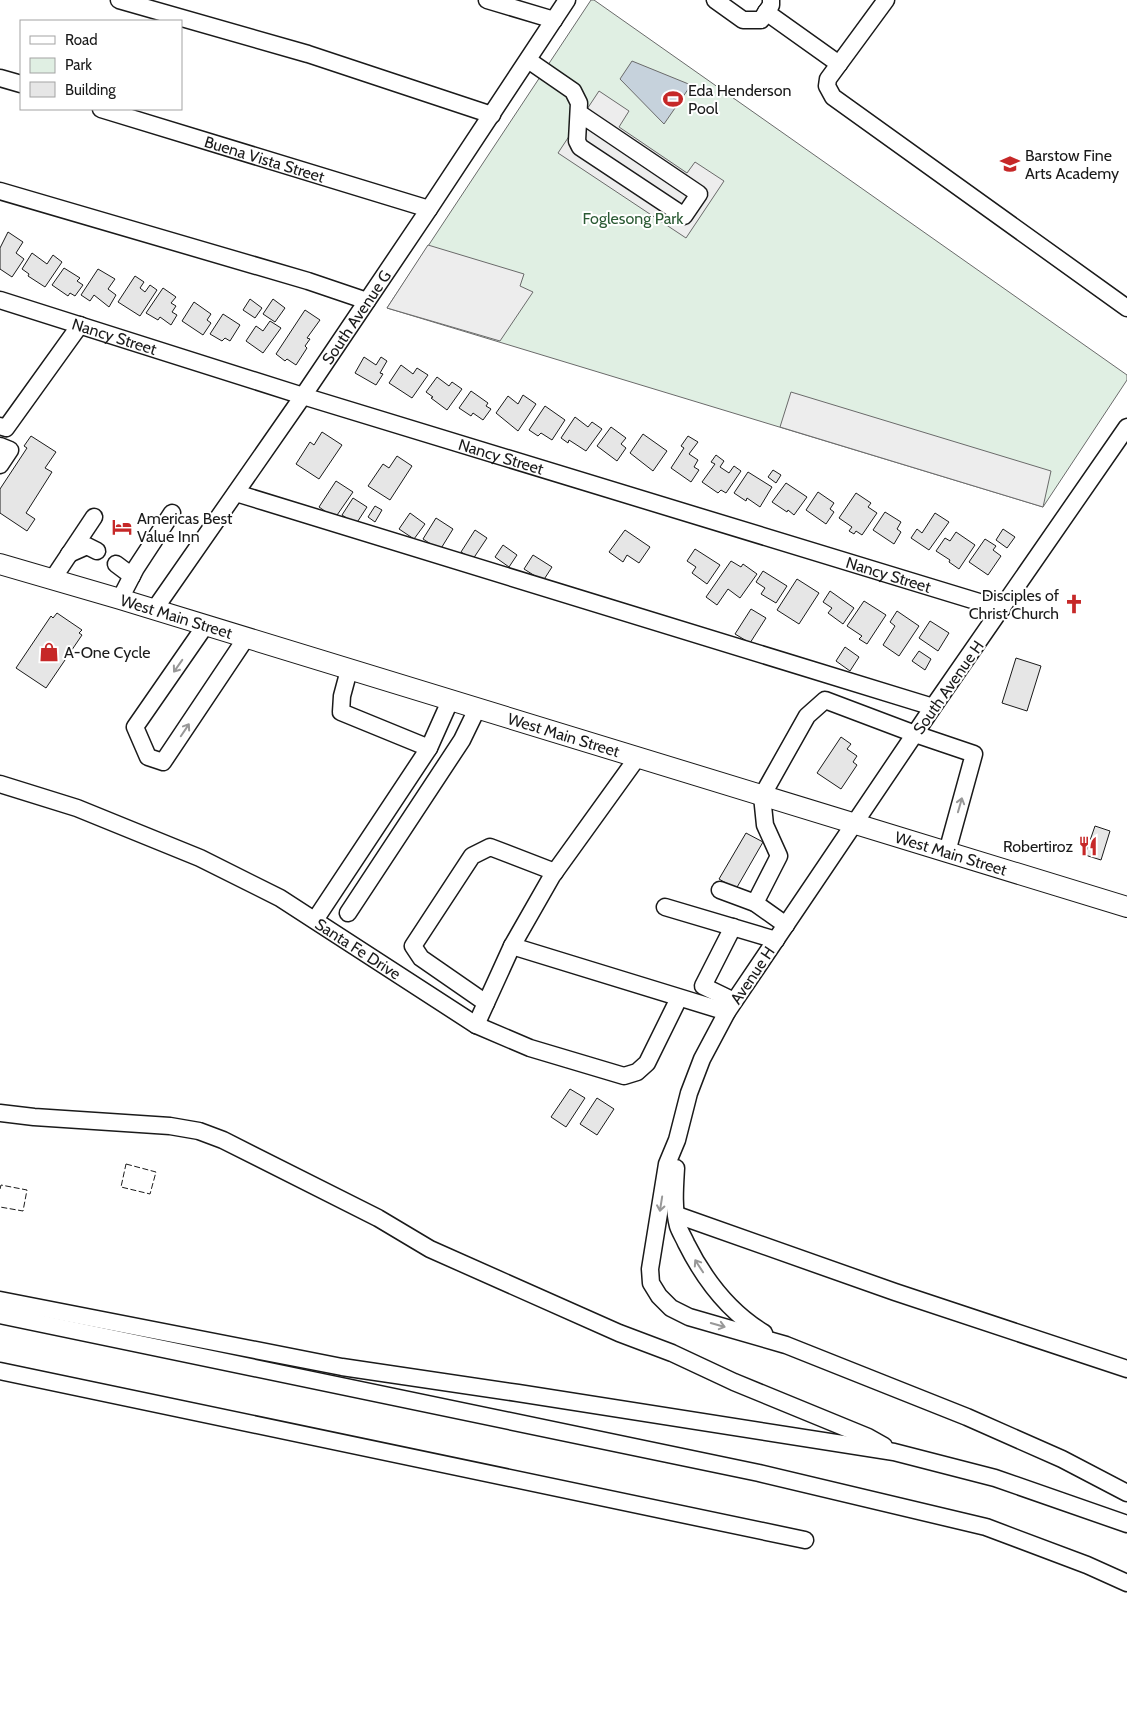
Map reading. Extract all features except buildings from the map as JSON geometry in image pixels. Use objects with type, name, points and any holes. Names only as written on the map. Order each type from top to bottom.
[{"type":"main road","name":"West Main Street","points":[[0,564],[1127,907]]},
{"type":"street","points":[[119,0],[308,54],[492,115]]},
{"type":"street","points":[[488,0],[554,20]]},
{"type":"street","name":"South Avenue G","points":[[154,610],[430,209],[567,0]]},
{"type":"street","points":[[715,0],[744,20],[761,20],[768,6],[839,64]]},
{"type":"street","points":[[886,0],[828,79],[827,86],[833,97],[1127,308]]},
{"type":"street","points":[[528,60],[573,91],[579,103],[577,141],[580,148],[684,216],[699,194],[579,113]]},
{"type":"street","points":[[0,78],[20,84]]},
{"type":"street","name":"Buena Vista Street","points":[[104,110],[430,209]]},
{"type":"street","points":[[0,191],[367,301]]},
{"type":"street","name":"Nancy Street","points":[[0,300],[303,396],[1002,609]]},
{"type":"street","points":[[0,426],[6,428],[80,325]]},
{"type":"street","name":"South Avenue H","points":[[854,824],[1127,427]]},
{"type":"street","points":[[0,446],[10,450],[0,465]]},
{"type":"street","points":[[236,492],[933,707]]},
{"type":"street","points":[[120,599],[132,576],[172,513]]},
{"type":"street","points":[[52,580],[94,517]]},
{"type":"street","points":[[69,554],[87,546],[97,551]]},
{"type":"street","points":[[116,564],[132,576]]},
{"type":"street","points":[[206,626],[135,727],[148,757],[163,762],[246,638]]},
{"type":"street","points":[[349,670],[342,696],[342,712],[429,748]]},
{"type":"street","points":[[755,903],[779,856],[765,825],[762,796],[807,716],[825,700],[974,754],[947,852]]},
{"type":"street","points":[[315,920],[429,748],[450,701]]},
{"type":"street","points":[[348,913],[462,740],[476,709]]},
{"type":"street","points":[[476,1025],[512,946],[554,872],[637,758]]},
{"type":"street","name":"Santa Fe Drive","points":[[0,784],[77,808],[200,858],[280,898],[476,1025],[530,1048],[624,1076],[637,1072],[647,1063],[679,998]]},
{"type":"street","name":"Avenue H","points":[[677,1140],[689,1093],[702,1059],[730,1007],[854,824]]},
{"type":"street","points":[[486,1003],[421,958],[413,946],[472,856],[490,847],[554,872]]},
{"type":"street","points":[[720,890],[755,903],[786,925]]},
{"type":"street","points":[[665,907],[776,940]]},
{"type":"street","points":[[730,1007],[703,986],[733,928]]},
{"type":"street","points":[[512,946],[679,998],[730,1007]]},
{"type":"street","points":[[0,1113],[170,1126],[200,1131],[223,1140],[370,1214],[430,1249],[619,1333],[672,1353],[734,1382],[868,1437],[894,1452]]},
{"type":"street","points":[[677,1140],[676,1215],[678,1226],[693,1257],[710,1283],[746,1323],[786,1345]]},
{"type":"street","points":[[677,1140],[667,1164],[650,1269],[651,1283],[659,1296],[671,1308],[689,1317],[786,1345],[1010,1435],[1062,1459],[1127,1493]]},
{"type":"street","points":[[676,1215],[904,1295],[1127,1369]]},
{"type":"street","points":[[0,1300],[342,1367],[894,1452],[994,1478],[1127,1524]]},
{"type":"street","points":[[0,1315],[759,1474],[986,1528],[1086,1565],[1127,1583]]},
{"type":"street","points":[[0,1371],[805,1540]]},
{"type":"green space","name":"Foglesong Park","points":[[591,0],[594,0],[1127,375],[1127,380],[1043,507],[387,308]]},
{"type":"shaded area","points":[[632,61],[691,85],[664,124],[620,79]]},
{"type":"shaded area","points":[[599,91],[629,111],[619,127],[687,173],[695,162],[724,181],[686,238],[558,153]]},
{"type":"shaded area","points":[[428,245],[524,274],[520,286],[533,292],[500,341],[387,308]]},
{"type":"shaded area","points":[[791,392],[1051,471],[1043,507],[780,427]]},
{"type":"fence","points":[[126,1164],[156,1172],[150,1194],[121,1187],[126,1164]]},
{"type":"fence","points":[[0,1189],[1,1185],[27,1190],[23,1211],[0,1207]]},
{"type":"place","name":"Eda Henderson Pool","points":[[673,99]]},
{"type":"place","name":"Barstow Fine Arts Academy","points":[[1010,164]]},
{"type":"place","name":"Americas Best Value Inn","points":[[122,527]]},
{"type":"place","name":"Disciples of Christ Church","points":[[1074,604]]},
{"type":"place","name":"A-One Cycle","points":[[49,652]]},
{"type":"place","name":"Robertiroz","points":[[1088,846]]}]
